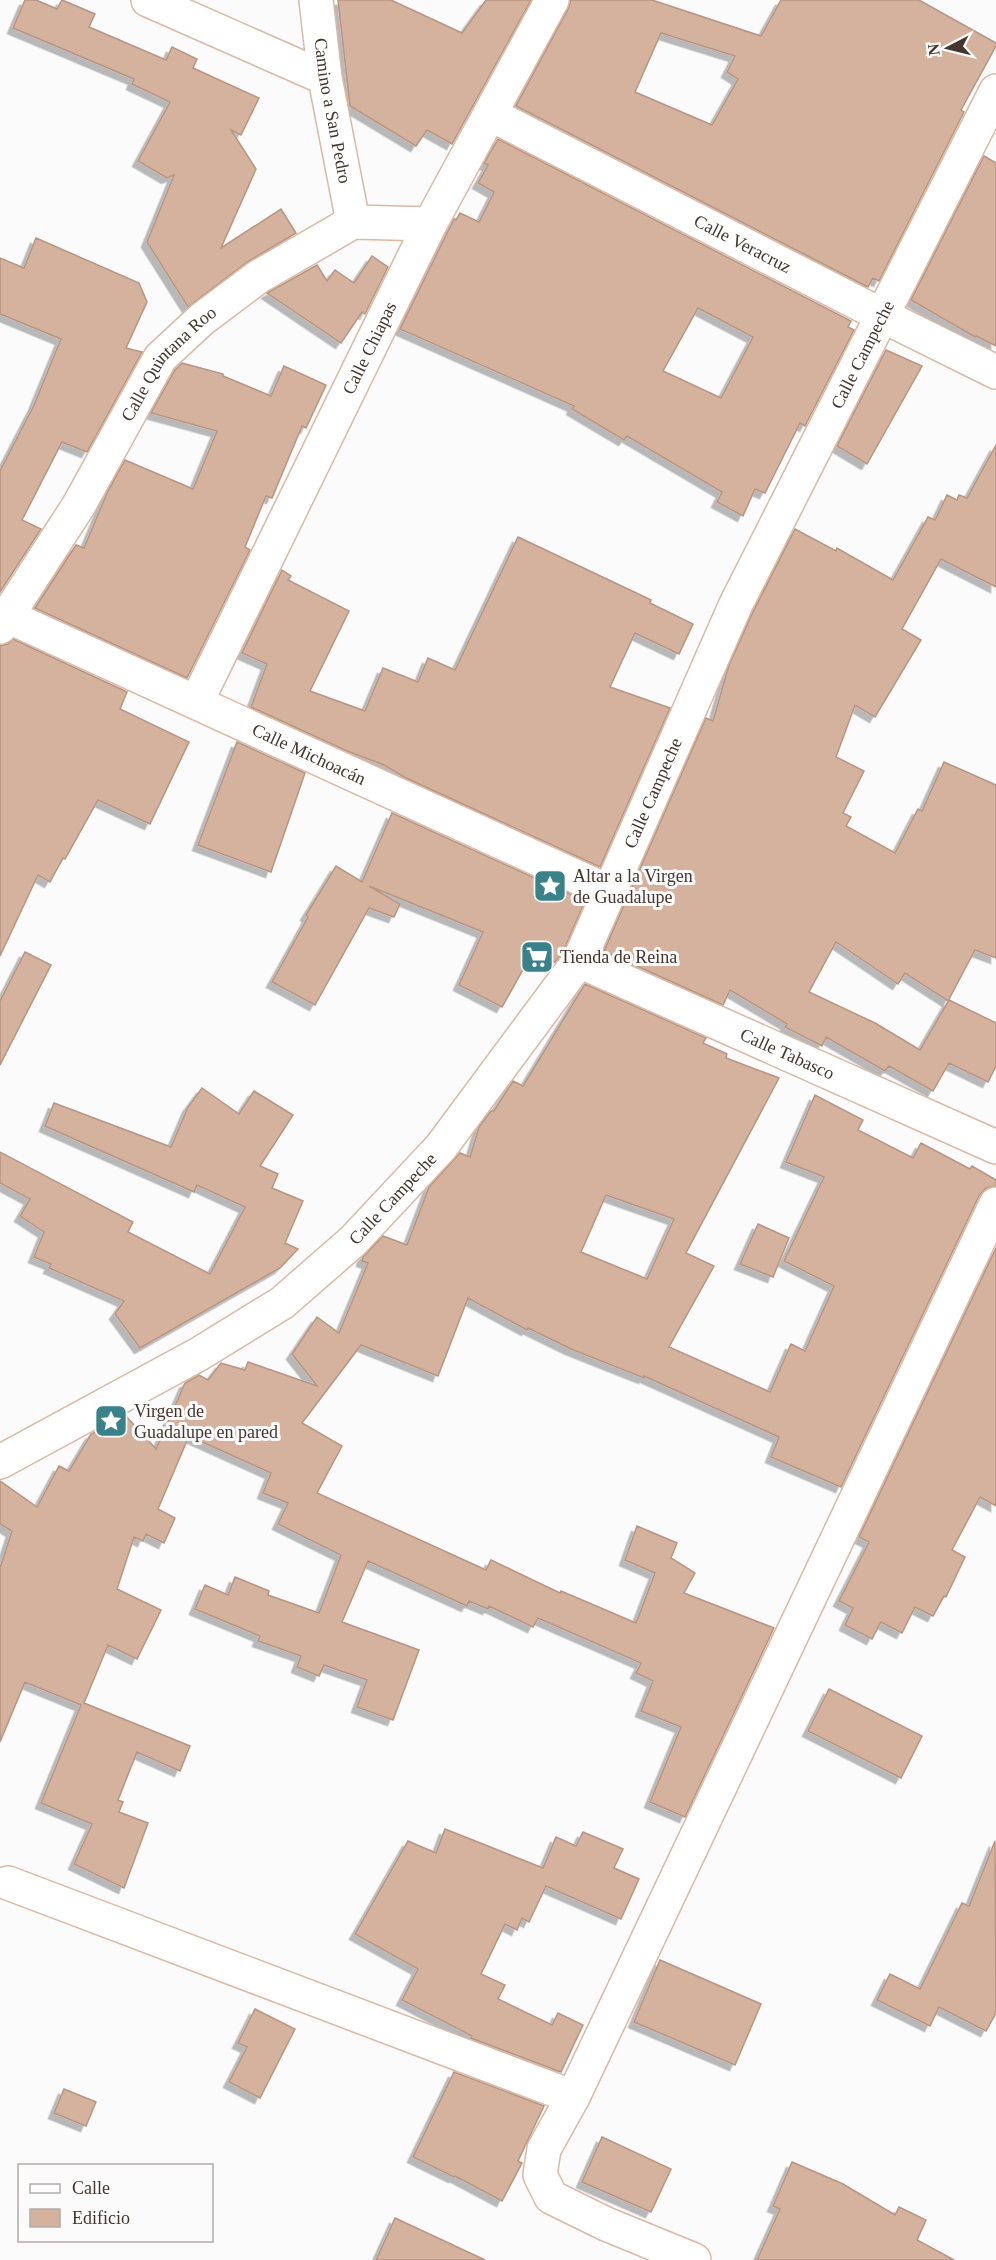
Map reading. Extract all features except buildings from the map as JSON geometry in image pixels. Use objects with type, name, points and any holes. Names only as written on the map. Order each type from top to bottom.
[{"type":"street","points":[[148,0],[325,78]]},
{"type":"street","name":"Camino a San Pedro","points":[[316,0],[325,78],[353,222]]},
{"type":"street","name":"Calle Chiapas","points":[[197,701],[430,224],[552,0]]},
{"type":"street","name":"Calle Campeche","points":[[0,1462],[199,1354],[282,1303],[353,1241],[441,1147],[579,961],[736,604],[996,91]]},
{"type":"street","name":"Calle Veracruz","points":[[490,114],[996,372]]},
{"type":"street","points":[[353,222],[430,224]]},
{"type":"street","name":"Calle Quintana Roo","points":[[4,621],[79,505],[160,358],[202,319],[258,277],[353,222]]},
{"type":"street","name":"Calle Michoacán","points":[[4,621],[197,701],[610,892]]},
{"type":"street","name":"Calle Tabasco","points":[[579,961],[996,1147]]},
{"type":"street","points":[[694,2260],[606,2224],[551,2197],[540,2175],[544,2149],[573,2097],[996,1204]]},
{"type":"street","points":[[8,1882],[573,2097]]},
{"type":"place","name":"Altar a la Virgen de Guadalupe","points":[[550,886]]},
{"type":"place","name":"Tienda de Reina","points":[[537,957]]},
{"type":"place","name":"Virgen de Guadalupe en pared","points":[[111,1421]]}]
